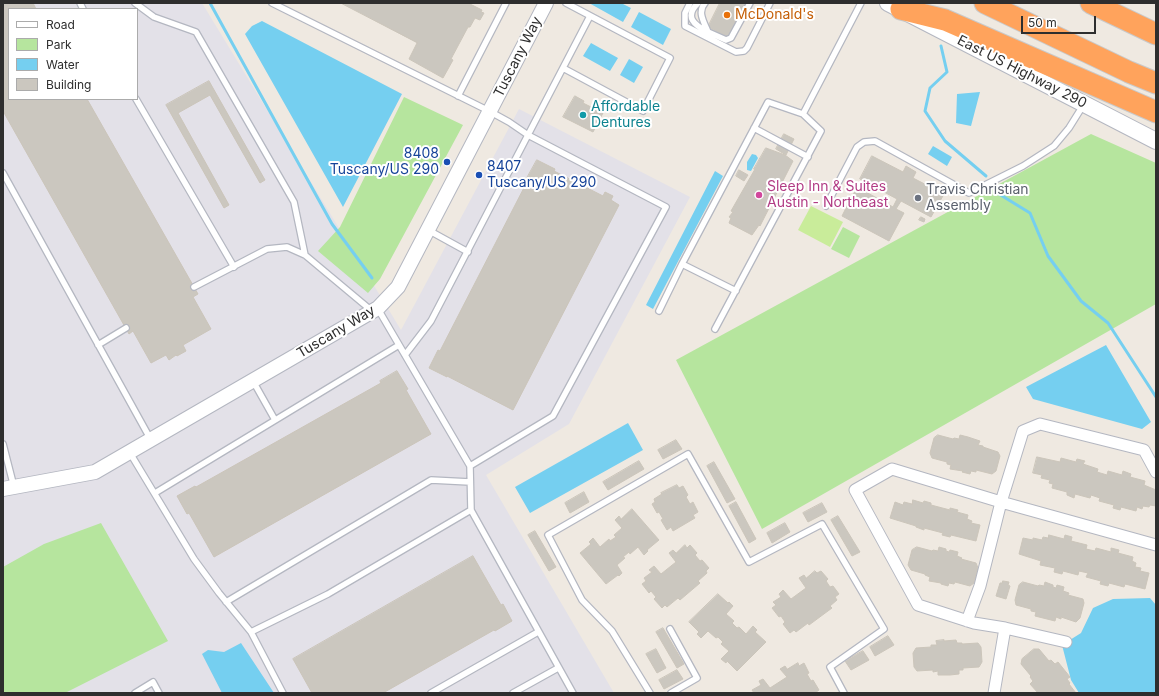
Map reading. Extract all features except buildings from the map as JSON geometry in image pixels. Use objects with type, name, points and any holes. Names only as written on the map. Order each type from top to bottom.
[{"type":"highway","points":[[985,3],[1129,72],[1156,83]]},
{"type":"highway","points":[[1091,3],[1156,34]]},
{"type":"highway","points":[[894,6],[945,20],[1156,112]]},
{"type":"highway","points":[[1129,72],[1156,87]]},
{"type":"main road","name":"East US Highway 290","points":[[894,6],[1156,141]]},
{"type":"street","name":"Tuscany Way","points":[[8,488],[95,472],[375,310],[398,287],[546,3]]},
{"type":"street","points":[[967,621],[980,586],[1001,502],[1023,432],[1040,424],[1144,450],[1156,472]]},
{"type":"street","points":[[1066,642],[967,621],[918,605],[856,490],[892,469],[1001,502],[1155,542]]},
{"type":"street","points":[[994,693],[1005,628]]},
{"type":"lane","points":[[135,3],[154,17],[196,32],[294,202],[305,255]]},
{"type":"lane","points":[[272,3],[490,112],[509,122],[528,135],[666,207],[553,416],[470,466]]},
{"type":"lane","points":[[458,96],[506,3]]},
{"type":"lane","points":[[563,68],[643,111],[670,58],[566,3]]},
{"type":"lane","points":[[690,3],[685,13],[686,26],[736,52],[747,48],[770,3]]},
{"type":"lane","points":[[698,3],[691,12],[691,18],[697,26],[722,40],[731,38],[750,3]]},
{"type":"lane","points":[[705,3],[701,8],[701,15],[708,32]]},
{"type":"lane","points":[[803,114],[861,3]]},
{"type":"lane","points":[[405,355],[430,321],[468,252],[590,16]]},
{"type":"lane","points":[[137,100],[234,267]]},
{"type":"lane","points":[[659,311],[682,264],[768,102],[803,114],[821,131],[715,329]]},
{"type":"lane","points":[[826,206],[858,147],[864,142],[875,141],[969,193],[1023,166],[1054,146],[1070,128],[1084,104]]},
{"type":"lane","points":[[754,128],[808,156]]},
{"type":"lane","points":[[3,172],[151,440]]},
{"type":"lane","points":[[428,230],[468,252]]},
{"type":"lane","points":[[194,287],[234,267],[247,258],[267,249],[287,247],[305,255],[375,310],[399,345],[470,466],[471,510],[573,693]]},
{"type":"lane","points":[[682,264],[736,291]]},
{"type":"lane","points":[[98,345],[126,328]]},
{"type":"lane","points":[[155,493],[399,345]]},
{"type":"lane","points":[[253,381],[275,420]]},
{"type":"lane","points":[[3,444],[8,488]]},
{"type":"lane","points":[[130,452],[194,559],[226,602],[251,632],[283,693]]},
{"type":"lane","points":[[650,693],[612,631],[582,600],[548,535],[688,454],[749,562],[822,524],[884,629],[830,667],[844,693]]},
{"type":"lane","points":[[226,602],[431,480],[470,482]]},
{"type":"lane","points":[[251,632],[328,594],[471,510]]},
{"type":"lane","points":[[670,628],[696,678],[671,693]]},
{"type":"lane","points":[[431,693],[538,632]]},
{"type":"lane","points":[[513,693],[558,668]]},
{"type":"lane","points":[[134,693],[153,682],[160,693]]},
{"type":"shaded area","points":[[3,3],[202,3],[401,330],[519,109],[690,197],[569,424],[486,475],[614,693],[3,693]]},
{"type":"green space","points":[[404,97],[463,125],[380,279],[368,293],[318,251],[340,227]]},
{"type":"green space","points":[[1091,134],[1156,163],[1156,304],[762,529],[676,360]]},
{"type":"green space","points":[[811,206],[843,222],[830,247],[798,230]]},
{"type":"green space","points":[[843,227],[860,236],[849,258],[831,249]]},
{"type":"green space","points":[[101,523],[168,641],[65,693],[3,693],[3,567],[44,544]]},
{"type":"water","points":[[589,3],[621,3],[631,8],[623,22]]},
{"type":"water","points":[[639,12],[671,29],[663,45],[631,27]]},
{"type":"water","points":[[262,21],[402,94],[343,207],[245,34],[252,26]]},
{"type":"water","points":[[591,43],[618,58],[610,71],[583,56]]},
{"type":"water","points":[[629,59],[643,67],[634,83],[620,75]]},
{"type":"water","points":[[980,92],[971,126],[956,123],[957,94]]},
{"type":"water","points":[[933,146],[952,157],[947,166],[928,154]]},
{"type":"water","points":[[752,154],[756,155],[758,158],[751,171],[747,170],[747,162]]},
{"type":"water","points":[[715,171],[723,176],[653,309],[646,305]]},
{"type":"water","points":[[1106,345],[1151,422],[1142,429],[1033,399],[1026,387]]},
{"type":"water","points":[[628,423],[643,450],[530,513],[515,487]]},
{"type":"water","points":[[1150,598],[1156,605],[1156,693],[1079,693],[1071,680],[1062,645],[1081,633],[1093,608],[1113,599]]},
{"type":"water","points":[[241,643],[274,693],[222,693],[202,654],[208,650],[224,652]]},
{"type":"waterway","points":[[210,3],[332,224],[372,278]]},
{"type":"waterway","points":[[941,46],[947,72],[930,88],[925,111],[945,141],[986,176]]},
{"type":"waterway","points":[[996,190],[999,194],[1030,213],[1048,256],[1081,301],[1108,323],[1156,397]]},
{"type":"place","name":"McDonald's","points":[[727,15]]},
{"type":"place","name":"Affordable Dentures","points":[[583,115]]},
{"type":"place","name":"8408 Tuscany/US 290","points":[[447,162]]},
{"type":"place","name":"8407 Tuscany/US 290","points":[[479,175]]},
{"type":"place","name":"Sleep Inn & Suites Austin - Northeast","points":[[759,195]]},
{"type":"place","name":"Travis Christian Assembly","points":[[918,198]]}]
